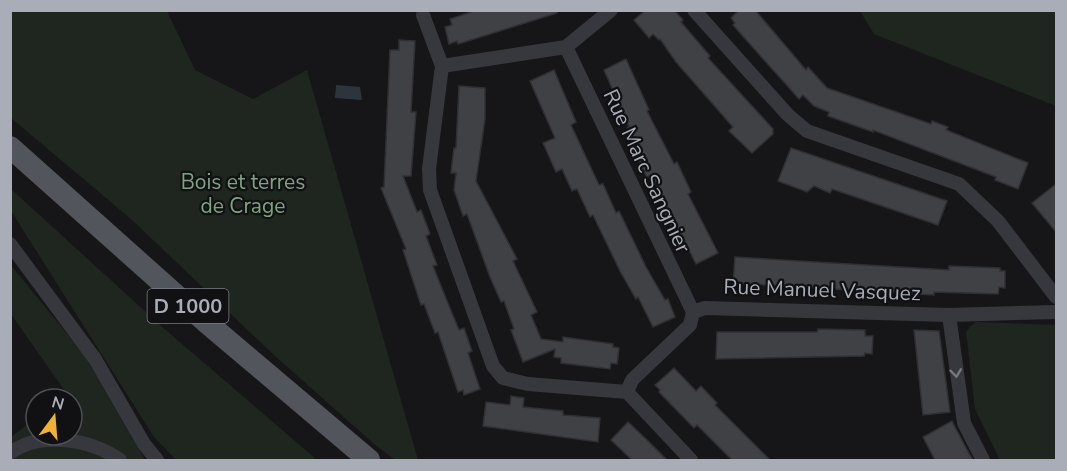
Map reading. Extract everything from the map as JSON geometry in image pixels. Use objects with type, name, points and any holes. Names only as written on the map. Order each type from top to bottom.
[{"type":"main road","name":"D 1000","points":[[10,147],[206,322],[369,460]]},
{"type":"main road","name":"D 1000","points":[[10,166],[350,460]]},
{"type":"street","points":[[442,66],[566,47],[611,10]]},
{"type":"street","points":[[694,10],[788,115],[807,131],[959,184],[998,220],[1056,297]]},
{"type":"street","points":[[423,15],[442,66],[429,169],[430,190],[493,366],[503,378],[528,384],[627,392],[691,460]]},
{"type":"street","name":"Rue Marc Sangnier","points":[[566,47],[693,312]]},
{"type":"street","points":[[10,244],[95,359],[144,444],[157,460]]},
{"type":"street","name":"Rue Manuel Vasquez","points":[[693,312],[705,308],[949,315],[1056,312]]},
{"type":"street","points":[[627,392],[632,380],[690,325],[693,312]]},
{"type":"street","points":[[949,315],[964,423],[983,460]]},
{"type":"street","points":[[10,453],[39,441],[64,440],[109,452],[120,460]]},
{"type":"green space","name":"Bois et terres de Crage","points":[[11,10],[167,11],[195,70],[253,99],[307,70],[418,460],[395,460],[373,443],[275,356],[131,219],[11,118]]},
{"type":"green space","points":[[860,11],[1056,11],[1056,106],[874,34]]},
{"type":"green space","points":[[10,188],[160,325],[317,460],[176,460],[154,437],[11,211]]},
{"type":"green space","points":[[10,264],[85,356],[145,460],[11,460],[15,457],[11,437],[24,427],[24,447],[84,447],[84,387],[62,387],[11,314]]},
{"type":"green space","points":[[976,322],[1056,325],[1056,460],[1000,460],[975,409],[966,331]]},
{"type":"shaded area","points":[[336,85],[360,87],[362,100],[335,98]]},
{"type":"building","points":[[477,10],[557,10],[557,13],[458,44],[457,41],[449,44],[445,27],[452,25],[450,19]]},
{"type":"building","points":[[646,10],[674,10],[683,20],[681,22],[710,56],[708,58],[773,129],[773,134],[752,153],[729,131],[733,127],[676,62],[660,39],[653,34],[649,38],[634,20]]},
{"type":"building","points":[[739,10],[755,10],[806,70],[808,67],[827,88],[931,124],[932,121],[948,127],[946,130],[1028,163],[1018,189],[995,180],[996,177],[873,130],[873,132],[828,116],[829,112],[814,106],[803,95],[799,99],[733,25],[735,23],[731,18]]},
{"type":"building","points":[[399,40],[415,41],[411,112],[416,112],[411,176],[403,176],[417,212],[421,210],[430,234],[426,236],[437,265],[433,266],[459,330],[464,328],[472,351],[468,353],[480,389],[464,395],[463,390],[458,392],[438,332],[435,333],[424,304],[421,305],[403,250],[406,249],[381,188],[384,187],[390,50],[399,50]]},
{"type":"building","points":[[626,59],[649,110],[647,111],[674,164],[677,162],[691,192],[688,194],[718,253],[696,264],[684,240],[679,242],[665,213],[668,211],[652,175],[647,177],[637,158],[640,156],[604,70]]},
{"type":"building","points":[[554,70],[576,122],[571,125],[599,185],[603,184],[616,213],[619,211],[646,267],[665,300],[668,299],[675,317],[653,327],[638,297],[636,299],[620,271],[593,215],[590,217],[577,189],[572,191],[562,169],[556,172],[543,143],[555,138],[530,81]]},
{"type":"building","points":[[459,86],[485,88],[485,119],[476,181],[517,259],[513,261],[537,312],[531,315],[541,339],[563,342],[563,337],[613,344],[613,347],[619,348],[617,364],[611,363],[610,369],[561,363],[561,358],[554,357],[555,349],[523,362],[511,330],[514,329],[504,301],[501,302],[467,214],[463,216],[454,190],[456,173],[451,173],[454,148],[456,148]]},
{"type":"building","points":[[791,148],[947,201],[938,225],[832,189],[830,193],[814,186],[807,192],[778,181]]},
{"type":"building","points":[[1056,184],[1056,232],[1032,203]]},
{"type":"building","points":[[735,257],[949,270],[949,266],[1000,268],[1000,271],[1005,271],[1005,288],[999,287],[998,294],[934,292],[934,295],[733,283]]},
{"type":"building","points":[[818,329],[865,330],[865,336],[873,336],[872,354],[716,359],[717,332],[817,332]]},
{"type":"building","points":[[914,330],[939,331],[950,412],[923,415]]},
{"type":"building","points":[[674,368],[696,391],[701,386],[717,403],[715,405],[770,460],[732,460],[697,425],[694,428],[655,385]]},
{"type":"building","points":[[511,396],[524,398],[523,407],[563,411],[563,415],[600,418],[598,442],[483,426],[486,402],[510,405]]},
{"type":"building","points":[[952,421],[973,460],[935,460],[923,437]]},
{"type":"building","points":[[628,422],[667,460],[632,460],[611,440]]}]
